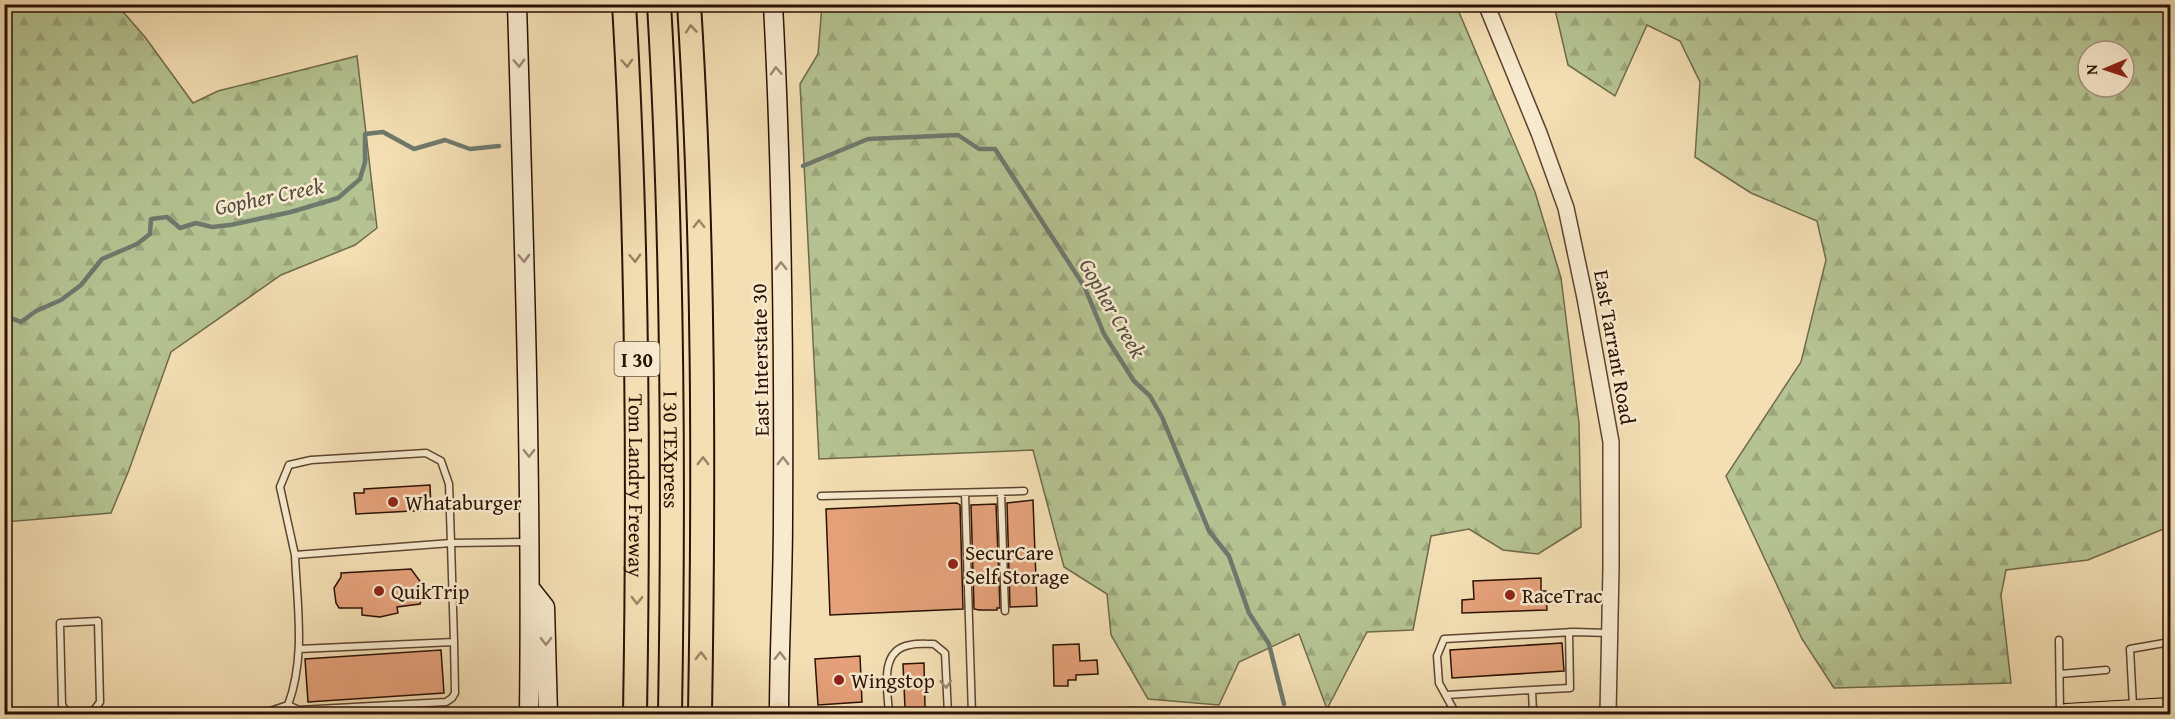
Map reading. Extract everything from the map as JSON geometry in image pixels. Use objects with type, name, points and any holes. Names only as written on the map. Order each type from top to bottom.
[{"type":"highway","name":"Tom Landry Freeway","points":[[624,4],[636,303],[638,534],[635,714]]},
{"type":"highway","name":"I 30 TEXpress","points":[[659,4],[668,198],[673,418],[670,714]]},
{"type":"highway","points":[[689,4],[698,174],[701,312],[703,526],[700,714]]},
{"type":"main road","points":[[517,4],[528,375],[529,714]]},
{"type":"main road","name":"East Interstate 30","points":[[773,4],[780,133],[783,417],[778,714]]},
{"type":"main road","points":[[530,588],[545,607],[548,714]]},
{"type":"main road","points":[[2066,714],[2170,708]]},
{"type":"street","name":"East Tarrant Road","points":[[1486,4],[1539,133],[1566,208],[1586,298],[1611,442],[1608,714]]},
{"type":"lane","points":[[228,714],[270,713],[288,705],[295,687],[300,649],[295,555],[283,510],[280,487],[289,465],[311,460],[426,453],[441,461],[449,484],[455,693],[452,698],[446,702],[299,710],[288,705]]},
{"type":"lane","points":[[821,496],[1024,491]]},
{"type":"lane","points":[[1001,492],[1005,611]]},
{"type":"lane","points":[[965,493],[972,714]]},
{"type":"lane","points":[[295,555],[451,543],[530,542]]},
{"type":"lane","points":[[98,621],[100,702],[91,714],[68,714],[62,705],[60,623],[98,621]]},
{"type":"lane","points":[[1456,714],[1439,683],[1437,656],[1444,639],[1569,632],[1610,633]]},
{"type":"lane","points":[[1446,696],[1570,688],[1569,632]]},
{"type":"lane","points":[[2059,640],[2060,714]]},
{"type":"lane","points":[[300,649],[454,642]]},
{"type":"lane","points":[[2133,710],[2130,649],[2170,642]]},
{"type":"lane","points":[[889,714],[887,664],[893,652],[908,645],[934,644],[945,653],[948,714]]},
{"type":"lane","points":[[2060,674],[2106,670]]},
{"type":"lane","points":[[1533,690],[1533,714]]},
{"type":"lane","points":[[1085,714],[1132,711],[1149,714]]},
{"type":"green space","points":[[5,4],[117,5],[145,37],[193,103],[218,91],[357,56],[377,228],[355,245],[281,275],[171,352],[129,470],[111,513],[5,522]]},
{"type":"green space","points":[[822,5],[1456,5],[1535,192],[1561,278],[1579,423],[1581,527],[1538,554],[1503,550],[1469,529],[1431,536],[1413,630],[1367,632],[1327,709],[1299,634],[1239,662],[1219,705],[1148,699],[1111,635],[1107,594],[1064,567],[1033,450],[819,459],[800,84],[818,54]]},
{"type":"green space","points":[[1554,5],[2170,5],[2170,530],[2161,530],[2088,560],[2006,570],[2001,595],[2011,683],[1834,688],[1802,639],[1726,476],[1801,362],[1826,260],[1817,221],[1751,193],[1695,157],[1700,82],[1680,41],[1647,25],[1615,96],[1568,65]]},
{"type":"building","name":"Whataburger","points":[[430,485],[431,510],[356,514],[354,493],[364,493],[364,489]]},
{"type":"building","points":[[1033,500],[1037,606],[1010,607],[1007,503]]},
{"type":"building","points":[[957,503],[960,505],[963,609],[830,615],[826,509]]},
{"type":"building","points":[[996,504],[1000,608],[979,610],[974,609],[971,505]]},
{"type":"building","name":"QuikTrip","points":[[411,569],[422,584],[423,594],[420,604],[397,607],[398,613],[380,617],[362,615],[362,608],[339,608],[336,603],[334,588],[341,573]]},
{"type":"building","name":"RaceTrac","points":[[1541,578],[1541,591],[1546,591],[1547,610],[1462,613],[1462,600],[1474,599],[1473,581]]},
{"type":"building","name":"RaceTrac","points":[[1562,643],[1564,671],[1452,678],[1450,650]]},
{"type":"building","points":[[1079,644],[1080,661],[1097,660],[1098,674],[1076,675],[1076,680],[1068,680],[1068,686],[1054,686],[1053,645]]},
{"type":"building","name":"QuikTrip","points":[[441,650],[444,693],[308,702],[305,659]]},
{"type":"building","name":"Wingstop","points":[[860,656],[862,702],[818,705],[815,659]]},
{"type":"building","points":[[924,663],[925,708],[905,708],[903,664]]},
{"type":"waterway","name":"Gopher Creek","points":[[4,321],[11,318],[21,322],[36,311],[61,300],[81,285],[102,259],[137,244],[150,234],[151,219],[167,217],[180,228],[196,223],[212,227],[230,225],[291,212],[338,198],[360,179],[365,162],[365,134],[383,132],[414,149],[445,140],[470,149],[499,146]]},
{"type":"waterway","name":"Gopher Creek","points":[[803,166],[868,139],[958,135],[979,149],[995,149],[1084,286],[1104,334],[1134,381],[1150,396],[1162,417],[1209,531],[1229,556],[1249,613],[1269,644],[1284,704]]},
{"type":"place","name":"Whataburger","points":[[393,502]]},
{"type":"place","name":"SecurCare Self Storage","points":[[953,564]]},
{"type":"place","name":"QuikTrip","points":[[379,591]]},
{"type":"place","name":"RaceTrac","points":[[1510,595]]},
{"type":"place","name":"Wingstop","points":[[839,680]]}]
